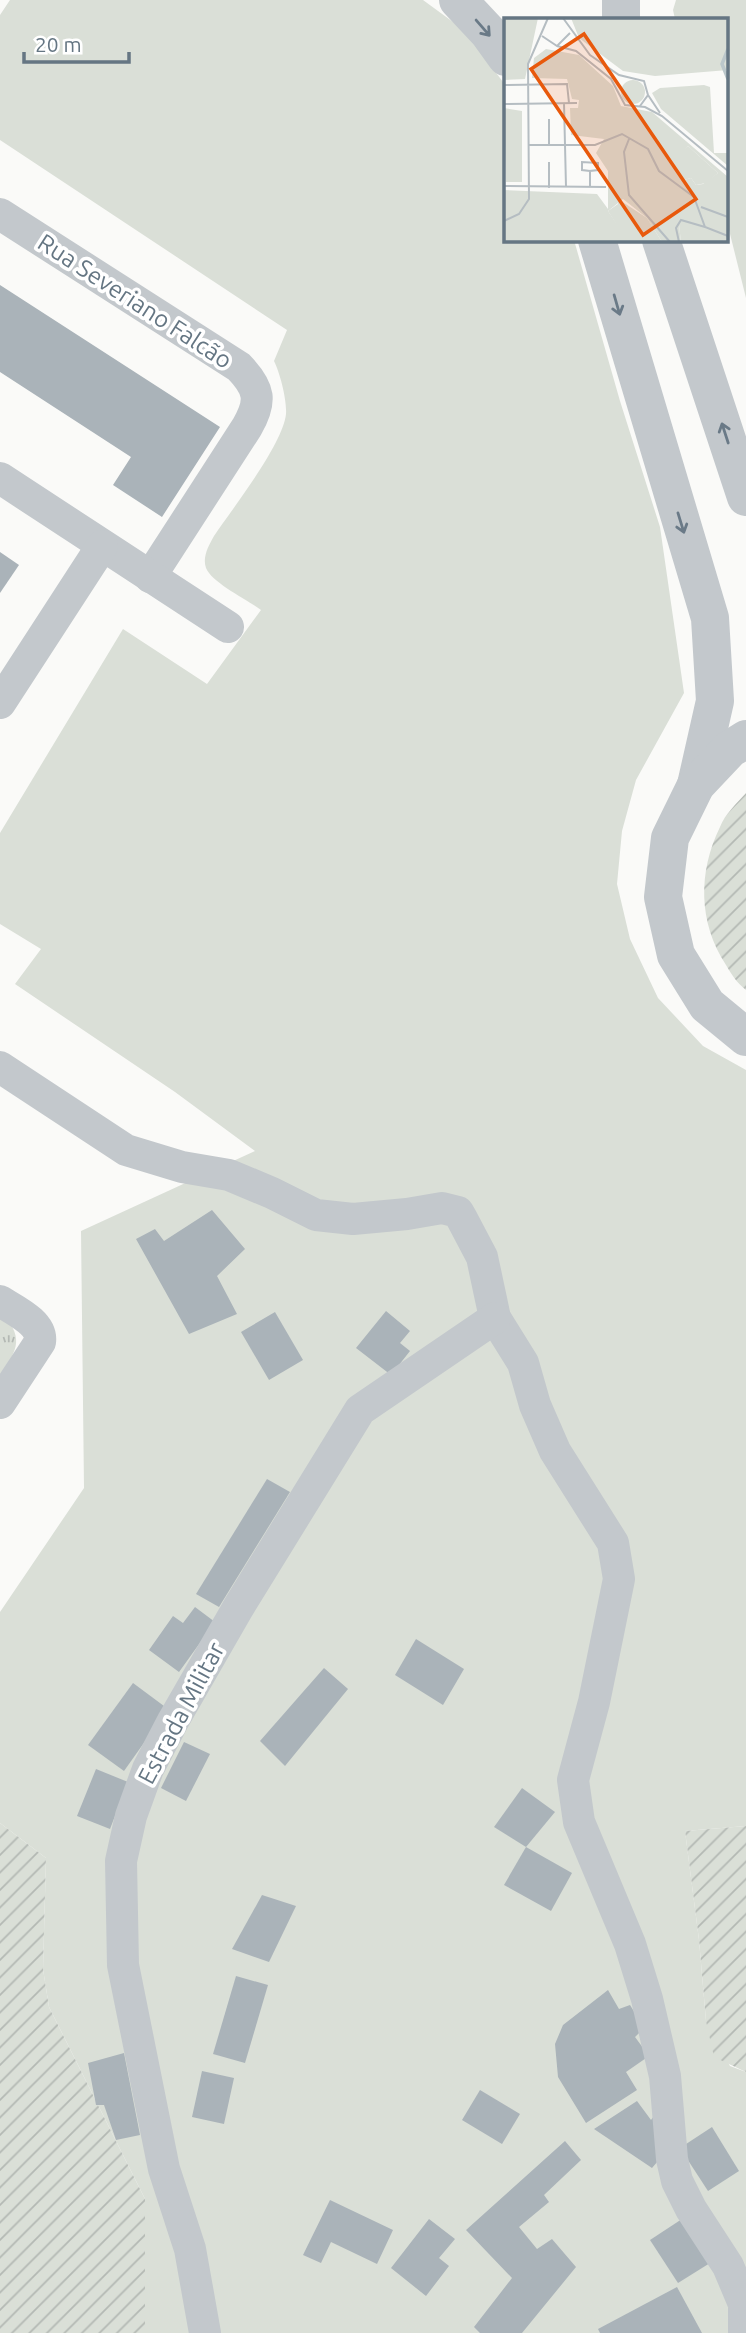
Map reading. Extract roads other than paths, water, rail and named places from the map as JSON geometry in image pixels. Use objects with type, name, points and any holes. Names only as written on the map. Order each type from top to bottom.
[{"type":"street","points":[[458,0],[488,32],[504,54]]},
{"type":"street","points":[[621,0],[621,18]]},
{"type":"street","name":"Rua Severiano Falcão","points":[[0,214],[239,367],[250,378],[256,392],[258,406],[247,427],[150,577]]},
{"type":"street","points":[[598,242],[710,618],[715,701],[696,785],[670,838],[663,897],[676,955],[707,1005],[746,1037]]},
{"type":"street","points":[[662,242],[746,498]]},
{"type":"street","points":[[0,478],[228,627]]},
{"type":"street","points":[[0,703],[102,546]]},
{"type":"street","points":[[696,785],[730,749],[746,739]]},
{"type":"street","points":[[0,1067],[126,1150],[182,1167],[229,1175],[316,1215],[353,1219],[442,1208],[458,1212],[482,1257],[495,1318],[523,1363],[534,1405],[555,1451],[613,1543],[619,1579],[594,1702],[573,1780],[579,1822],[630,1944],[647,1999],[665,2076],[672,2159],[677,2180],[691,2209],[728,2266],[744,2304],[744,2333]]},
{"type":"street","points":[[0,1301],[34,1325],[41,1336],[40,1342],[0,1403]]},
{"type":"street","name":"Estrada Militar","points":[[205,2333],[190,2249],[164,2169],[123,1965],[121,1861],[131,1816],[148,1769],[173,1721],[238,1608],[360,1410],[495,1318]]}]
